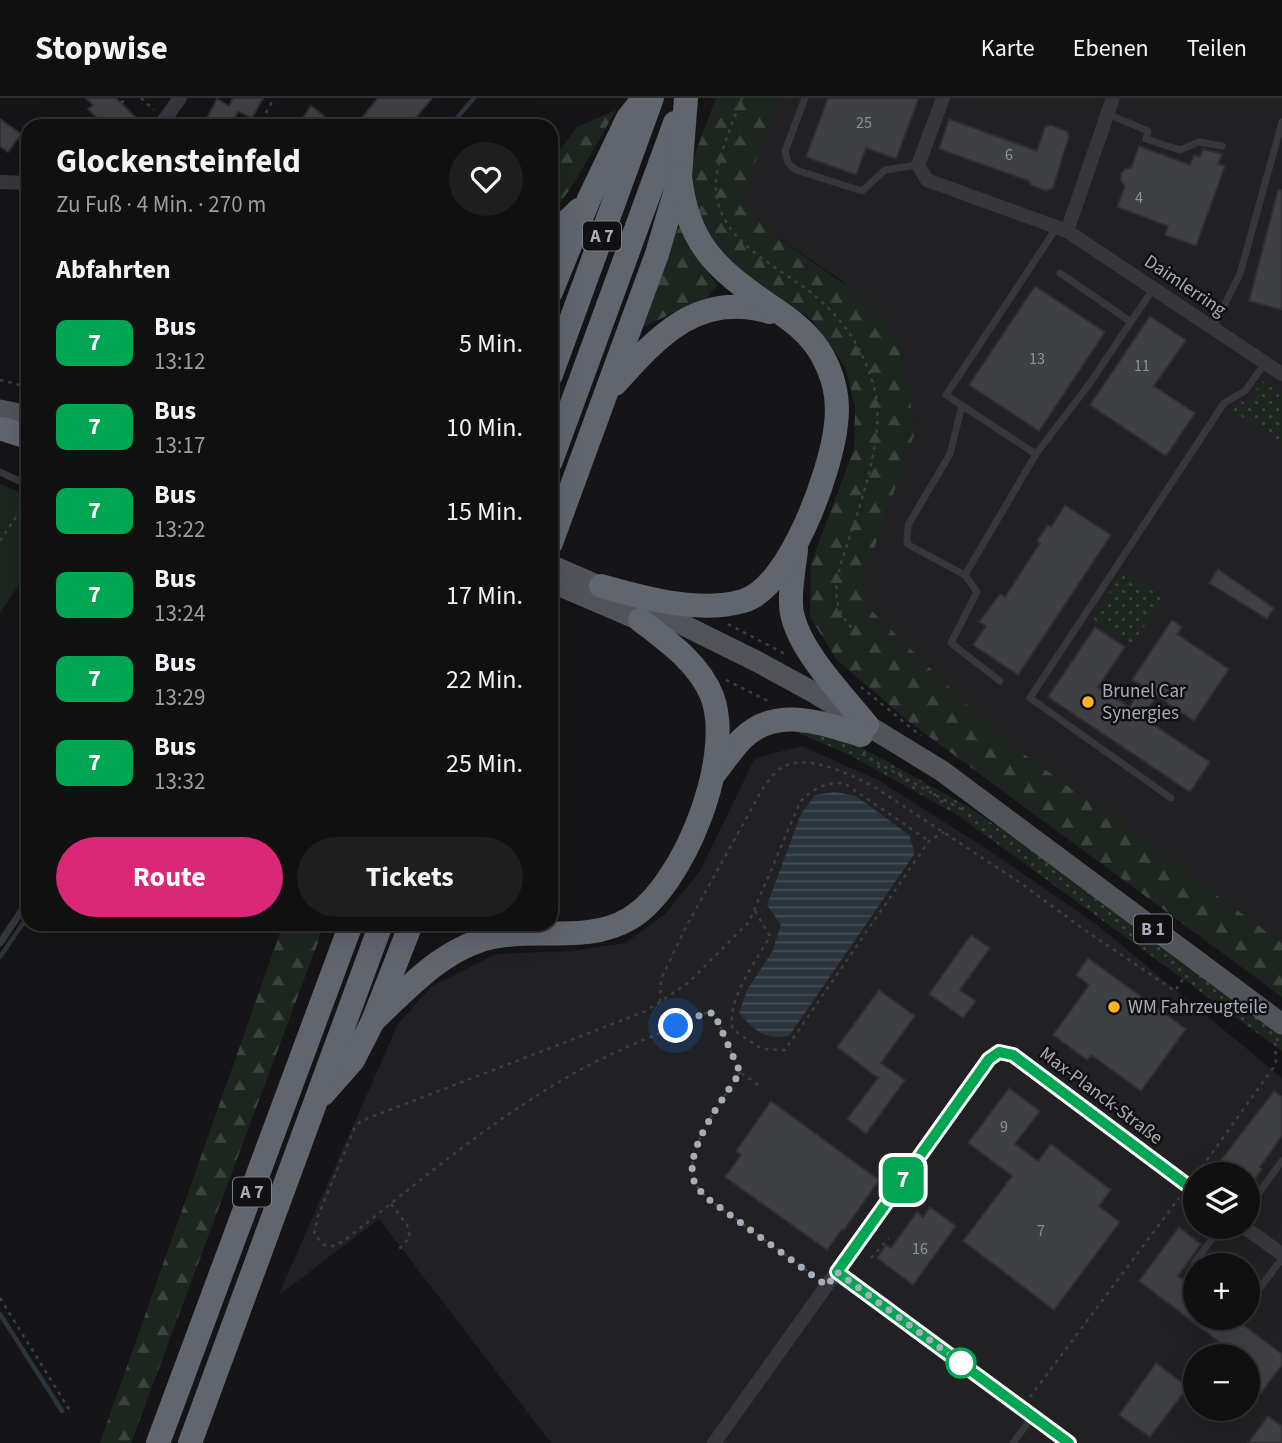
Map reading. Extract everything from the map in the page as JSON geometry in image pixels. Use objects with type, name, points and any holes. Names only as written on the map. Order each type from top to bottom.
[{"type":"highway","points":[[558,275],[589,200],[628,118],[643,98]]},
{"type":"highway","name":"A 7","points":[[558,355],[652,98]]},
{"type":"highway","points":[[601,586],[647,598],[686,603],[720,605],[745,601],[771,583],[797,545],[832,449],[836,398],[832,378],[822,356],[808,336],[785,316],[733,280],[710,257],[687,216],[682,201],[680,176],[685,98]]},
{"type":"highway","name":"A 7","points":[[558,442],[685,98]]},
{"type":"highway","points":[[558,524],[657,254],[680,176]]},
{"type":"highway","points":[[558,230],[589,200]]},
{"type":"highway","points":[[606,395],[663,334],[706,309],[740,306],[785,316]]},
{"type":"highway","points":[[1,422],[21,432]]},
{"type":"highway","points":[[797,545],[791,606],[796,629],[861,737]]},
{"type":"highway","points":[[373,1021],[420,976],[449,955],[473,943],[499,936],[574,933],[613,927],[650,904],[665,886],[678,865],[714,774],[718,719],[712,695],[696,668],[640,620]]},
{"type":"highway","points":[[714,774],[742,739],[758,727],[779,719],[805,719],[861,737]]},
{"type":"highway","points":[[558,929],[574,933]]},
{"type":"highway","points":[[332,976],[337,931]]},
{"type":"highway","name":"A 7","points":[[158,1443],[348,931]]},
{"type":"highway","name":"A 7","points":[[190,1443],[378,931]]},
{"type":"highway","points":[[314,1105],[353,1060],[373,1021],[408,931]]},
{"type":"main road","points":[[1,422],[21,418]]},
{"type":"main road","name":"B 1","points":[[558,575],[601,586],[736,651],[861,737]]},
{"type":"main road","name":"B 1","points":[[558,576],[640,620],[752,674],[1024,833],[1196,961],[1278,1030]]},
{"type":"street","points":[[165,119],[180,98]]},
{"type":"street","points":[[918,165],[943,98]]},
{"type":"street","points":[[1062,229],[1113,98]]},
{"type":"street","name":"Daimlerring","points":[[918,165],[927,180],[1062,229],[1282,374]]},
{"type":"street","points":[[0,183],[21,183]]},
{"type":"street","name":"Max-Planck-Straße","points":[[714,1443],[989,1059],[999,1052],[1013,1055],[1183,1177]]},
{"type":"street","points":[[1260,1239],[1282,1256]]},
{"type":"street","points":[[837,1272],[1069,1443]]},
{"type":"lane","points":[[805,98],[785,151],[788,163],[796,170],[862,191],[885,170],[918,165]]},
{"type":"lane","points":[[1107,114],[1148,131],[1146,139],[1180,150],[1199,142],[1222,146]]},
{"type":"lane","points":[[1213,328],[1240,274],[1282,122]]},
{"type":"lane","points":[[1036,454],[946,395],[1062,229]]},
{"type":"lane","points":[[1060,273],[1131,322]]},
{"type":"lane","points":[[965,575],[1036,454],[1090,383],[1153,288]]},
{"type":"lane","points":[[1171,798],[1030,698],[1224,403],[1245,391],[1265,363]]},
{"type":"lane","points":[[962,405],[950,454],[908,525],[907,544],[965,575],[977,592],[951,643],[1000,681]]},
{"type":"lane","points":[[0,472],[21,482]]},
{"type":"lane","points":[[0,943],[21,912]]},
{"type":"lane","points":[[1260,1191],[1282,1161]]},
{"type":"lane","points":[[1260,1286],[1282,1256]]},
{"type":"lane","points":[[1013,1443],[1027,1412]]},
{"type":"path","points":[[121,103],[127,98]]},
{"type":"path","points":[[141,98],[159,119]]},
{"type":"path","points":[[262,119],[272,99]]},
{"type":"path","points":[[0,380],[21,385]]},
{"type":"path","points":[[0,541],[21,510]]},
{"type":"path","points":[[722,676],[776,705]]},
{"type":"path","points":[[861,737],[967,813]]},
{"type":"path","points":[[660,1002],[662,979],[686,927],[764,788],[773,775],[786,765],[803,762],[852,775],[944,832],[1175,991],[1196,961]]},
{"type":"path","points":[[758,1085],[740,1072],[714,1013],[705,1013],[618,1049],[563,1079],[474,1138],[344,1241],[333,1246],[324,1245],[314,1234],[318,1216],[355,1128],[361,1121],[646,1011],[701,972],[749,922],[800,802],[808,792],[821,786],[844,783],[929,841]]},
{"type":"path","points":[[755,911],[770,936],[732,1005],[730,1020],[733,1030],[762,1049],[785,1050],[929,841],[944,832]]},
{"type":"path","points":[[1208,1162],[1273,1068],[1278,1030]]},
{"type":"path","points":[[740,1072],[695,1145],[691,1166],[694,1183],[707,1198],[827,1286]]},
{"type":"path","points":[[1027,1412],[1183,1198]]},
{"type":"path","points":[[391,1204],[407,1225],[410,1237],[399,1250]]},
{"type":"path","points":[[871,1258],[889,1238]]},
{"type":"path","points":[[0,1298],[69,1409]]},
{"type":"shaded area","points":[[777,98],[1282,98],[1282,943],[997,734],[871,610],[862,583],[914,435],[909,387],[898,343],[841,280],[764,228],[743,198]]},
{"type":"shaded area","points":[[802,746],[878,780],[990,851],[1096,924],[1282,1078],[1282,1443],[551,1443],[379,1219],[278,1296],[398,1024],[432,986],[496,954],[571,951],[625,943],[665,914],[700,871],[755,758]]},
{"type":"shaded area","points":[[835,792],[856,796],[909,835],[915,853],[789,1036],[773,1037],[761,1033],[739,1013],[747,990],[772,952],[781,925],[767,905],[801,814],[815,795]]},
{"type":"green space","points":[[716,98],[777,98],[743,198],[764,228],[869,302],[898,343],[909,387],[914,435],[862,583],[871,610],[997,734],[1282,943],[1282,997],[908,721],[837,660],[810,617],[811,563],[854,449],[855,409],[846,368],[811,319],[740,271],[712,243],[695,213],[689,170]]},
{"type":"green space","points":[[616,110],[558,206],[558,153],[577,127]]},
{"type":"green space","points":[[680,210],[701,264],[717,285],[707,298],[640,328]]},
{"type":"green space","points":[[1262,381],[1282,394],[1282,443],[1229,408],[1240,400],[1247,404]]},
{"type":"green space","points":[[0,484],[21,493],[21,582],[0,613]]},
{"type":"green space","points":[[1123,572],[1163,598],[1132,645],[1092,618]]},
{"type":"green space","points":[[794,725],[839,735],[965,805],[1040,855],[1282,1033],[1282,1051],[959,816],[848,754],[796,732]]},
{"type":"green space","points":[[281,931],[320,931],[131,1443],[100,1443]]},
{"type":"building","points":[[86,98],[116,98],[136,118],[98,119],[88,109],[93,105]]},
{"type":"building","points":[[233,98],[263,98],[252,118],[238,111],[234,119],[207,119],[217,99],[229,106]]},
{"type":"building","points":[[378,98],[432,98],[415,119],[361,119]]},
{"type":"building","points":[[828,98],[919,98],[896,159],[866,148],[856,175],[806,157]]},
{"type":"building","points":[[311,106],[324,116],[322,119],[302,119]]},
{"type":"building","points":[[0,119],[21,134],[8,152],[0,146]]},
{"type":"building","points":[[949,119],[1037,151],[1045,127],[1050,125],[1067,131],[1069,136],[1053,188],[1046,191],[1031,185],[1029,181],[939,149]]},
{"type":"building","points":[[1139,146],[1190,165],[1194,155],[1200,157],[1203,149],[1222,154],[1218,164],[1225,166],[1196,246],[1165,235],[1168,226],[1117,207],[1125,186],[1121,181],[1121,174],[1125,169],[1131,168]]},
{"type":"building","points":[[1278,190],[1282,190],[1282,310],[1249,301]]},
{"type":"building","points":[[1035,286],[1105,332],[1039,431],[969,385]]},
{"type":"building","points":[[1150,316],[1186,340],[1154,386],[1195,413],[1166,456],[1090,405]]},
{"type":"building","points":[[1065,505],[1111,535],[1018,675],[973,645],[986,626],[979,622],[1000,594],[1005,597],[1040,543],[1037,541],[1048,525],[1051,527]]},
{"type":"building","points":[[1218,569],[1274,608],[1267,619],[1209,583]]},
{"type":"building","name":"Brunel Car Synergies","points":[[1172,620],[1182,627],[1177,634],[1229,669],[1194,721],[1157,696],[1142,717],[1210,762],[1190,792],[1048,697],[1095,627],[1125,647],[1098,687],[1129,707],[1143,686],[1132,680]]},
{"type":"building","points":[[971,935],[990,948],[960,990],[976,1001],[963,1018],[929,994]]},
{"type":"building","name":"WM Fahrzeugteile","points":[[1088,958],[1186,1029],[1141,1091],[1091,1055],[1087,1060],[1053,1035],[1089,985],[1076,975]]},
{"type":"building","points":[[879,990],[915,1016],[881,1063],[905,1080],[866,1134],[847,1119],[878,1078],[837,1047]]},
{"type":"building","points":[[1009,1088],[1040,1111],[1015,1144],[1038,1161],[1051,1144],[1111,1190],[1099,1206],[1120,1222],[1054,1310],[963,1241],[1012,1176],[968,1143]]},
{"type":"building","points":[[1274,1091],[1282,1097],[1282,1136],[1260,1167],[1260,1162],[1221,1160]]},
{"type":"building","points":[[771,1101],[879,1180],[827,1250],[725,1177],[741,1155],[736,1151]]},
{"type":"building","points":[[930,1207],[956,1226],[913,1285],[877,1258],[886,1245],[891,1248],[917,1212],[923,1217]]},
{"type":"building","points":[[1179,1227],[1183,1230],[1183,1239],[1195,1239],[1201,1244],[1195,1253],[1183,1253],[1183,1269],[1178,1276],[1183,1280],[1183,1314],[1139,1281]]},
{"type":"building","points":[[1204,1330],[1250,1330],[1282,1354],[1282,1365],[1261,1393],[1260,1344],[1216,1344],[1218,1341]]},
{"type":"building","points":[[1156,1363],[1183,1383],[1183,1394],[1150,1437],[1119,1415]]},
{"type":"building","points":[[1268,1416],[1282,1426],[1282,1443],[1248,1443]]},
{"type":"waterway","points":[[456,119],[474,98]]},
{"type":"waterway","points":[[0,957],[21,926]]},
{"type":"waterway","points":[[0,1314],[62,1411]]},
{"type":"bus line","name":"7","points":[[1069,1443],[837,1272],[989,1059],[999,1052],[1013,1055],[1183,1182]]},
{"type":"place","name":"Brunel Car Synergies","points":[[1088,702]]},
{"type":"place","name":"WM Fahrzeugteile","points":[[1114,1007]]},
{"type":"route","points":[[676,1026],[705,1013],[714,1013],[740,1072],[695,1145],[691,1166],[694,1183],[707,1198],[827,1286],[837,1272],[961,1363]]}]
